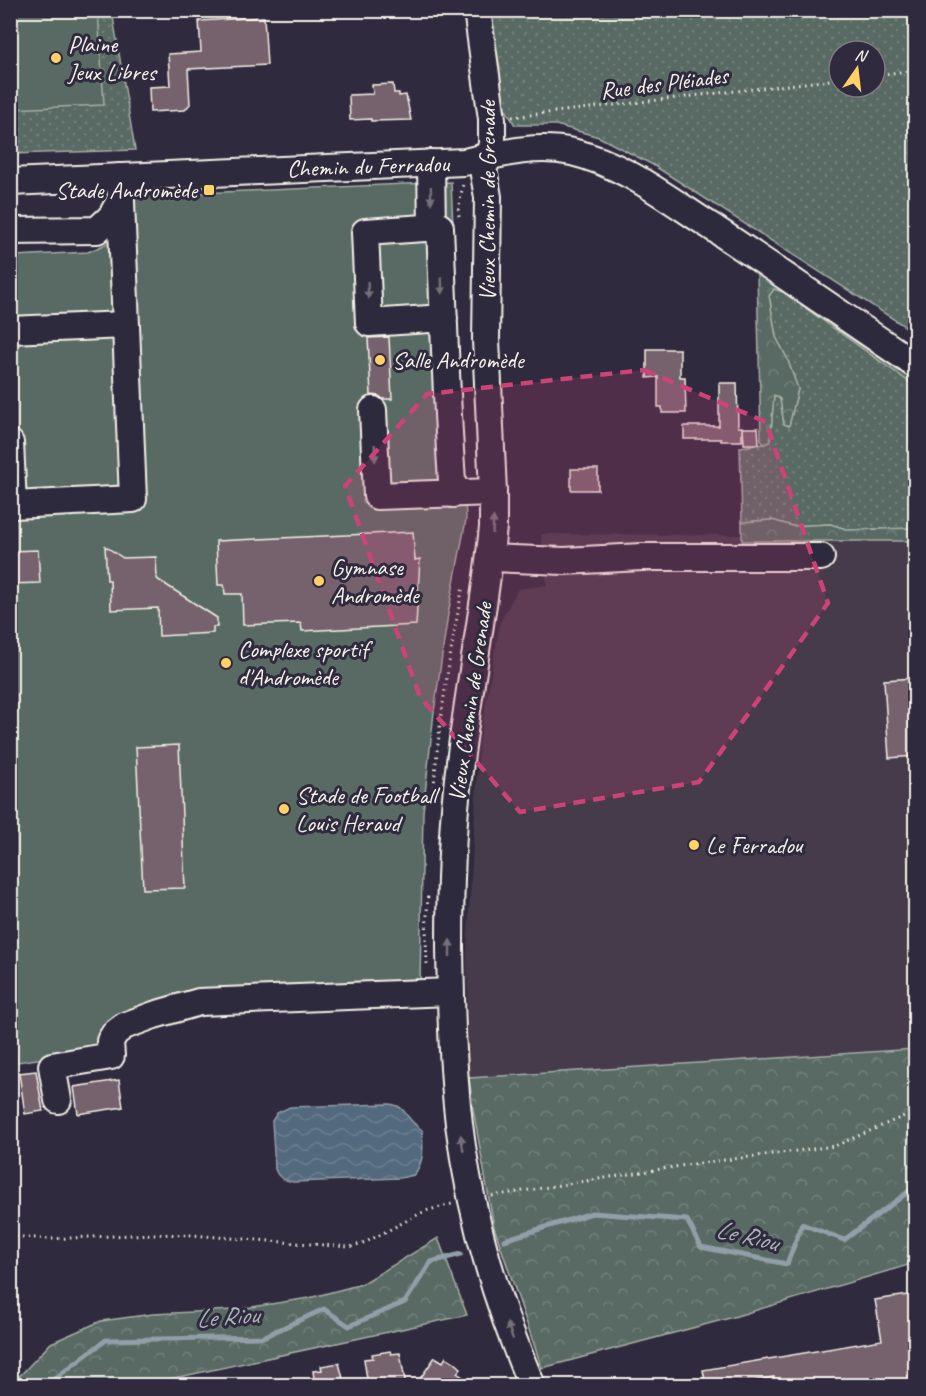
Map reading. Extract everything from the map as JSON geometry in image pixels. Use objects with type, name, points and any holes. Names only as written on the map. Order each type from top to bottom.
[{"type":"street","name":"Vieux Chemin de Grenade","points":[[477,10],[492,119],[492,144],[483,169],[488,197],[486,340],[494,492],[490,558],[457,789],[450,880],[450,992],[459,1124],[472,1200],[491,1275],[532,1386]]},
{"type":"street","name":"Chemin du Ferradou","points":[[10,182],[120,188],[464,162],[523,150],[547,149],[572,152],[608,164],[649,186],[915,365]]},
{"type":"street","points":[[431,163],[443,222],[447,405],[453,494]]},
{"type":"street","points":[[10,231],[97,230],[111,217],[120,188]]},
{"type":"street","points":[[10,443],[13,505],[133,500],[120,188]]},
{"type":"street","points":[[443,222],[365,232],[369,323],[444,318]]},
{"type":"street","points":[[10,330],[125,325]]},
{"type":"street","points":[[373,410],[377,496],[494,492]]},
{"type":"street","points":[[490,558],[564,561],[642,557],[821,557]]},
{"type":"street","points":[[57,1100],[52,1066],[111,1056],[110,1041],[114,1033],[124,1026],[200,1002],[450,992]]},
{"type":"path","points":[[887,74],[915,70]]},
{"type":"path","name":"Rue des Pléiades","points":[[492,119],[827,80]]},
{"type":"path","points":[[443,222],[464,177]]},
{"type":"path","points":[[493,1196],[686,1165],[835,1146],[915,1111]]},
{"type":"path","points":[[10,1236],[50,1239],[191,1234],[350,1247],[366,1242],[425,1211],[459,1202]]},
{"type":"highlighted area","points":[[644,370],[766,422],[828,603],[699,782],[520,812],[420,697],[345,486],[427,394]]},
{"type":"shaded area","name":"Le Ferradou","points":[[541,534],[915,536],[915,1050],[468,1080],[467,947],[479,744],[500,622],[518,589],[547,585]]},
{"type":"green space","points":[[10,11],[112,11],[135,150],[11,154]]},
{"type":"green space","name":"Plaine Jeux Libres","points":[[10,11],[98,11],[104,105],[11,109]]},
{"type":"green space","points":[[487,11],[915,11],[915,333],[653,165],[599,137],[556,125],[515,125],[501,102]]},
{"type":"green space","name":"Complexe sportif d'Andromède","points":[[451,182],[466,520],[448,614],[423,812],[420,983],[199,1010],[142,1027],[110,1048],[11,1063],[11,255],[88,252],[104,245],[114,239],[135,196]]},
{"type":"green space","points":[[760,272],[915,373],[915,386],[783,292],[774,289],[769,296],[776,337],[787,358],[798,389],[789,426],[784,424],[780,399],[774,395],[770,442],[764,444],[761,440],[757,273]]},
{"type":"green space","points":[[774,289],[783,292],[915,386],[915,528],[849,530],[830,524],[792,526],[772,520],[742,522],[740,447],[770,442],[774,395],[780,399],[784,424],[789,426],[798,389],[787,358],[776,337],[769,296]]},
{"type":"green space","points":[[772,520],[792,526],[830,524],[849,530],[915,528],[915,541],[742,541],[742,522]]},
{"type":"green space","points":[[915,1049],[915,1263],[730,1318],[542,1368],[494,1227],[469,1078]]},
{"type":"green space","points":[[438,1238],[467,1315],[142,1385],[11,1385],[51,1343],[101,1321],[153,1314],[233,1310],[309,1298],[362,1284]]},
{"type":"water","points":[[389,1104],[401,1108],[422,1130],[422,1159],[414,1175],[400,1178],[293,1182],[282,1178],[276,1172],[272,1121],[277,1113],[290,1107]]},
{"type":"building","points":[[264,17],[267,65],[188,69],[190,104],[185,110],[150,112],[149,87],[170,86],[168,54],[201,52],[199,21]]},
{"type":"building","points":[[393,84],[394,93],[399,93],[399,96],[406,95],[411,120],[350,120],[349,95],[373,94],[372,85]]},
{"type":"building","name":"Salle Andromède","points":[[389,337],[392,399],[383,399],[371,395],[368,338]]},
{"type":"building","points":[[647,349],[680,349],[680,377],[685,377],[686,413],[662,413],[662,407],[658,407],[658,377],[647,378]]},
{"type":"building","points":[[719,383],[737,383],[738,427],[742,427],[742,441],[684,439],[684,426],[719,426]]},
{"type":"building","points":[[743,428],[758,428],[759,444],[744,444]]},
{"type":"building","points":[[571,469],[598,469],[598,490],[571,490]]},
{"type":"building","name":"Gymnase Andromède","points":[[413,532],[415,560],[420,559],[416,625],[302,631],[301,623],[243,625],[242,594],[225,594],[224,585],[218,585],[216,541]]},
{"type":"building","points":[[105,546],[123,558],[156,557],[157,579],[217,618],[217,627],[213,627],[213,633],[159,636],[158,608],[111,610],[110,580],[107,580]]},
{"type":"building","points":[[38,550],[40,583],[10,584],[10,551]]},
{"type":"building","points":[[915,678],[915,756],[889,758],[884,680]]},
{"type":"building","points":[[179,745],[185,888],[143,889],[136,747]]},
{"type":"building","points":[[36,1071],[43,1111],[25,1114],[19,1073]]},
{"type":"building","points":[[119,1080],[123,1107],[78,1114],[74,1087]]},
{"type":"building","points":[[915,1294],[915,1386],[776,1386],[774,1377],[729,1386],[706,1386],[703,1370],[882,1340],[875,1300]]},
{"type":"building","points":[[390,1351],[391,1354],[400,1353],[406,1386],[368,1386],[364,1359],[373,1358],[372,1354]]},
{"type":"building","points":[[435,1357],[443,1362],[446,1357],[454,1362],[461,1368],[457,1373],[476,1386],[415,1386]]},
{"type":"building","points":[[339,1363],[345,1386],[315,1386],[313,1371],[322,1370],[321,1366]]},
{"type":"waterway","name":"Le Riou","points":[[504,1240],[592,1213],[687,1220],[701,1247],[787,1264],[802,1224],[844,1240],[916,1186]]},
{"type":"waterway","name":"Le Riou","points":[[45,1386],[106,1340],[263,1337],[324,1309],[349,1326],[405,1302],[431,1262],[461,1254]]},
{"type":"place","name":"Plaine Jeux Libres","points":[[56,58]]},
{"type":"place","name":"Stade Andromède","points":[[209,190]]},
{"type":"place","name":"Salle Andromède","points":[[380,360]]},
{"type":"place","name":"Gymnase Andromède","points":[[319,581]]},
{"type":"place","name":"Complexe sportif d'Andromède","points":[[226,663]]},
{"type":"place","name":"Stade de Football Louis Heraud","points":[[284,809]]},
{"type":"place","name":"Le Ferradou","points":[[694,845]]}]
